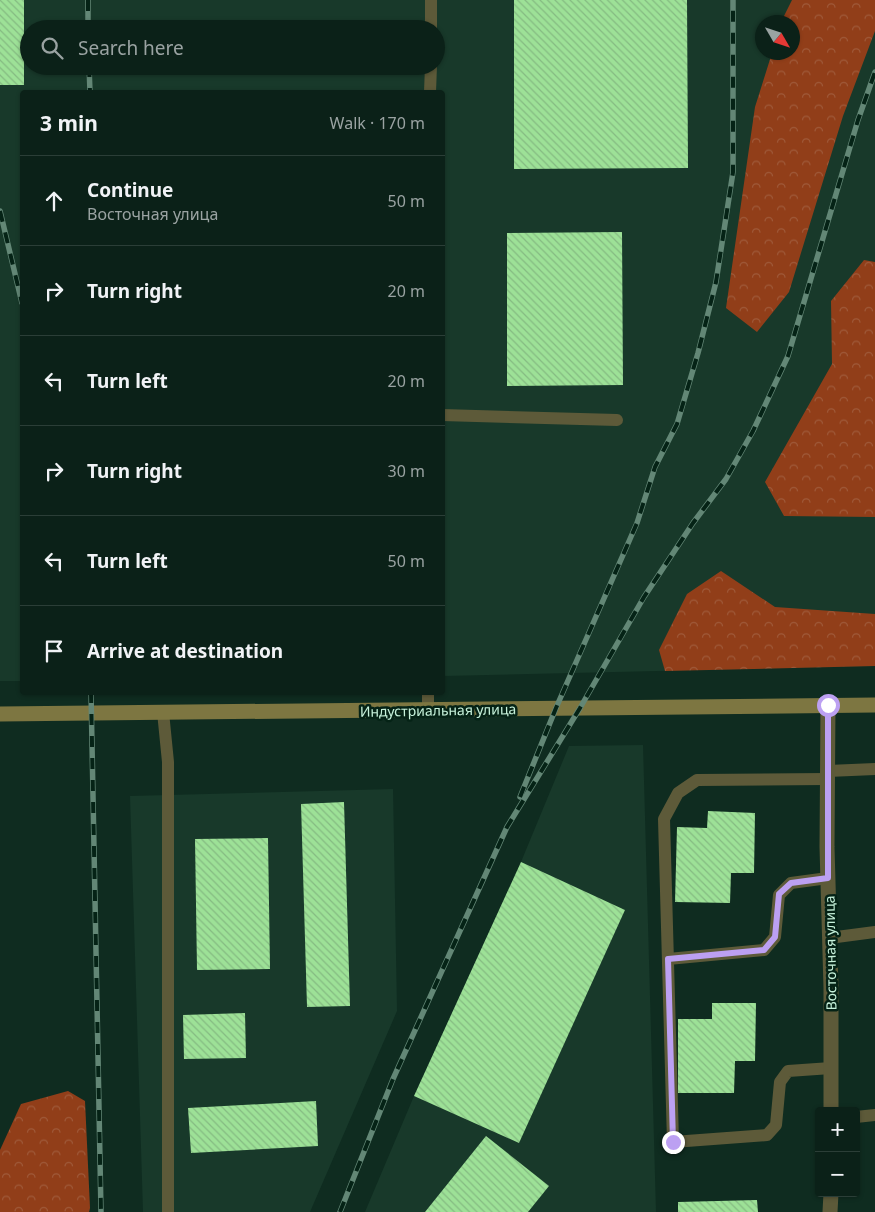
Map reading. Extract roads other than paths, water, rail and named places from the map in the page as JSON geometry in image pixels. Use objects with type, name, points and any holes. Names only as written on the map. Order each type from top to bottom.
[{"type":"street","name":"Восточная улица","points":[[828,705],[828,878],[832,1107]]},
{"type":"street","name":"Индустриальная улица","points":[[0,714],[875,705]]},
{"type":"street","points":[[830,1212],[831,1197]]},
{"type":"lane","points":[[431,0],[431,20]]},
{"type":"lane","points":[[430,90],[431,75]]},
{"type":"lane","points":[[445,414],[617,420]]},
{"type":"lane","points":[[428,695],[428,710]]},
{"type":"lane","points":[[163,712],[168,762],[168,1212]]},
{"type":"lane","points":[[831,1068],[788,1071],[780,1082],[776,1124],[767,1135],[673,1142],[664,819],[678,793],[697,780],[827,775],[875,769]]},
{"type":"lane","points":[[668,959],[764,950],[775,937],[779,894],[791,883],[828,878]]},
{"type":"lane","points":[[830,938],[875,932]]},
{"type":"lane","points":[[860,1117],[875,1115]]},
{"type":"railway","points":[[88,0],[88,20]]},
{"type":"railway","points":[[520,797],[556,708],[637,523],[655,467],[677,424],[698,353],[716,282],[733,172],[733,0]]},
{"type":"railway","points":[[340,1212],[393,1079],[507,827],[580,708],[644,597],[693,523],[726,479],[753,431],[788,356],[858,120],[875,72]]},
{"type":"railway","points":[[89,75],[90,90]]},
{"type":"railway","points":[[0,211],[20,295]]},
{"type":"railway","points":[[91,695],[101,1212]]}]
